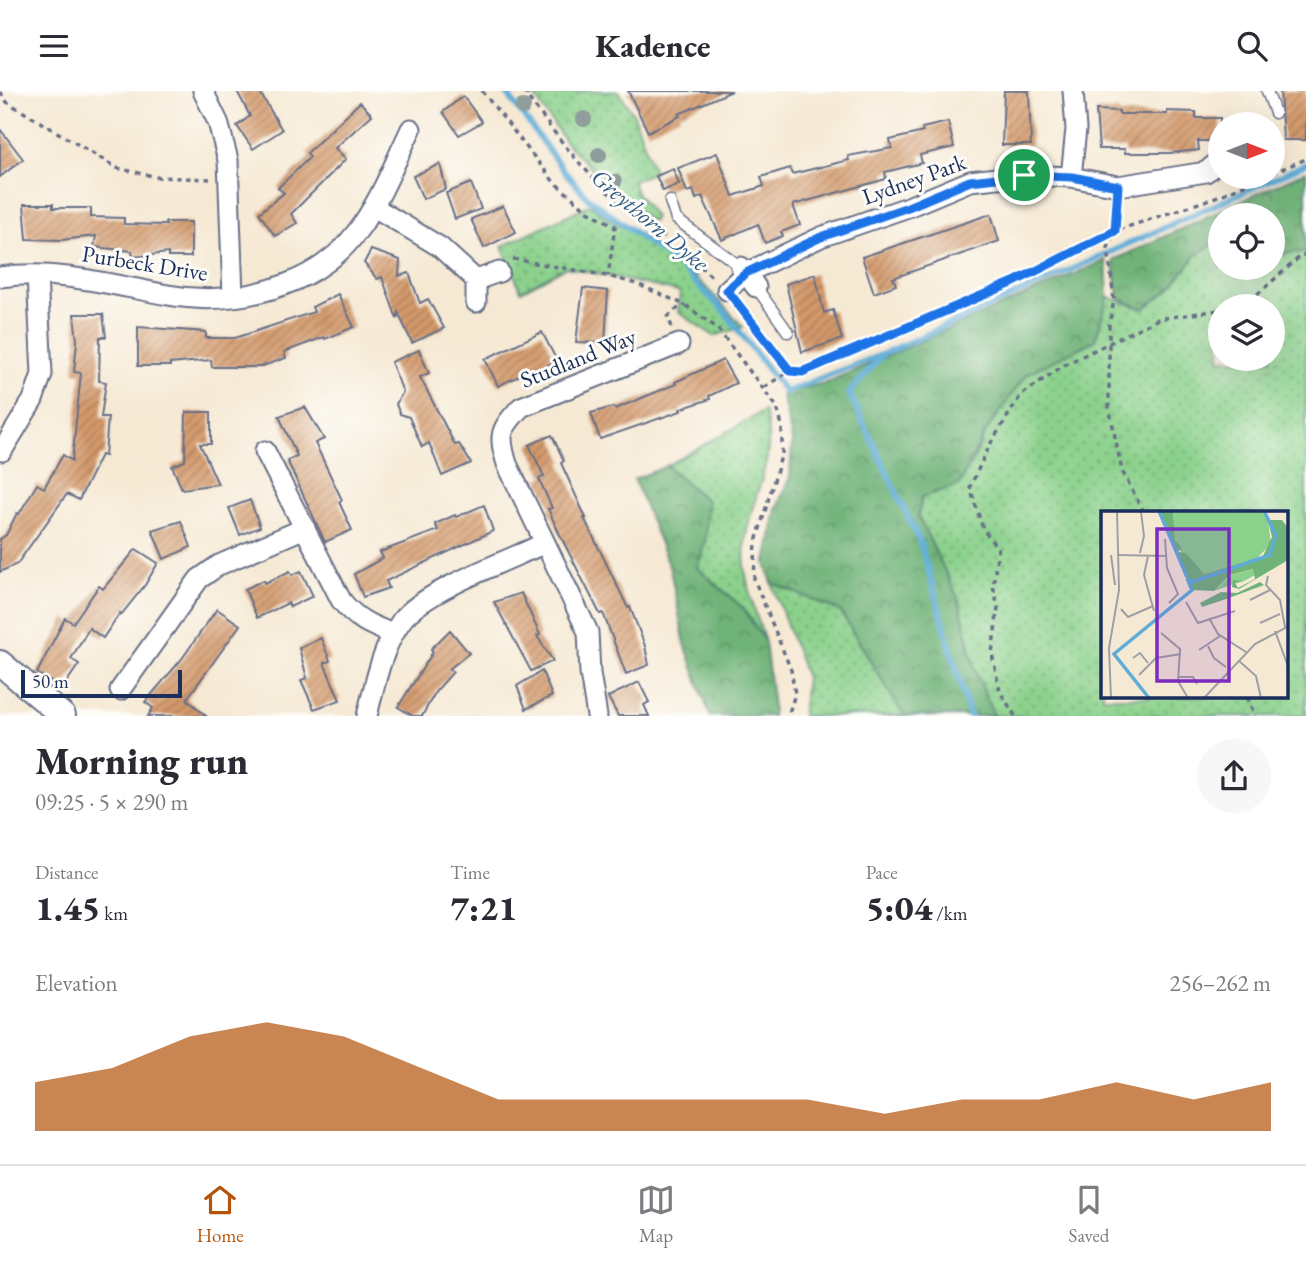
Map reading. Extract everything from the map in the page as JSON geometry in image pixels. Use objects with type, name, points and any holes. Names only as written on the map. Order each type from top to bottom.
[{"type":"street","points":[[203,91],[218,122],[229,160],[233,296]]},
{"type":"street","points":[[1072,177],[1076,128],[1073,91]]},
{"type":"street","name":"Purbeck Drive","points":[[0,277],[37,275],[84,278],[200,299],[277,288],[330,259],[355,235],[374,207],[411,129]]},
{"type":"street","points":[[1118,186],[1208,170]]},
{"type":"street","name":"Lydney Park","points":[[727,290],[821,237],[908,207],[970,181],[1024,175],[1072,177],[1118,186]]},
{"type":"street","points":[[374,207],[440,247],[476,280],[476,302]]},
{"type":"street","points":[[476,280],[499,272]]},
{"type":"street","points":[[1,455],[33,400],[42,373],[37,275]]},
{"type":"street","name":"Studland Way","points":[[597,716],[590,673],[588,632],[507,464],[500,442],[506,423],[521,407],[679,344]]},
{"type":"street","points":[[265,451],[341,600],[361,621],[393,634]]},
{"type":"street","points":[[120,690],[199,579],[219,565],[305,528]]},
{"type":"street","points":[[367,716],[379,667],[393,634],[404,618],[424,600],[545,543]]},
{"type":"street","points":[[119,658],[135,669]]},
{"type":"street","points":[[0,663],[63,716]]},
{"type":"lane","points":[[1267,91],[1275,112]]},
{"type":"lane","points":[[670,201],[676,219],[748,276],[788,332]]},
{"type":"path","points":[[482,91],[554,182],[588,211],[615,226],[608,276]]},
{"type":"path","points":[[534,91],[524,93],[565,148],[617,200],[676,244],[727,290],[790,371]]},
{"type":"path","points":[[0,92],[7,102],[117,168],[157,177],[229,180]]},
{"type":"path","points":[[1285,168],[1306,159]]},
{"type":"path","points":[[1118,186],[1115,231],[1108,248],[1114,301],[1109,325],[1109,407],[1122,471],[1143,511]]},
{"type":"path","points":[[764,387],[790,371],[802,372],[1014,282],[1115,231],[1235,189]]},
{"type":"path","points":[[1258,294],[1302,255],[1306,255]]},
{"type":"path","points":[[499,272],[513,258],[638,284],[685,305],[716,328],[764,387],[777,407],[782,426],[782,453],[756,542],[754,579],[791,670],[794,694],[788,716]]},
{"type":"path","points":[[679,344],[680,334],[670,325],[668,317],[685,305]]},
{"type":"path","points":[[1016,716],[1000,691],[992,654],[998,607],[993,586],[998,549],[983,529],[970,487],[989,446],[1021,395],[1064,365],[1158,320],[1208,312]]},
{"type":"path","points":[[1248,699],[1255,716]]},
{"type":"green space","points":[[540,91],[618,91],[634,115],[654,172],[632,181],[636,192],[655,217],[652,222],[611,189],[567,144],[533,94]]},
{"type":"green space","points":[[1306,171],[1306,251],[1285,253],[1285,203],[1237,203],[1267,189],[1285,189],[1285,181]]},
{"type":"green space","points":[[591,204],[607,218],[675,259],[743,327],[714,336],[678,312],[680,292],[566,267],[521,291],[502,246]]},
{"type":"green space","points":[[1208,216],[1208,248],[1197,254],[1169,290],[1143,309],[1119,298],[1113,260]]},
{"type":"green space","points":[[1208,248],[1208,280],[1285,280],[1285,253],[1306,251],[1306,716],[994,716],[975,669],[959,600],[918,516],[922,497],[972,464],[985,433],[1026,374],[1095,340],[1108,297],[1144,309],[1171,286],[1197,254]]},
{"type":"green space","points":[[1106,260],[1108,297],[1095,340],[1026,374],[985,433],[959,485],[922,497],[918,516],[959,600],[975,669],[994,716],[904,716],[840,611],[772,583],[766,563],[776,509],[790,477],[792,440],[782,394],[828,382]]},
{"type":"green space","points":[[764,411],[768,429],[766,461],[748,525],[744,555],[750,593],[765,642],[742,607],[697,568],[705,542],[707,501],[667,466]]},
{"type":"green space","points":[[667,466],[707,501],[705,542],[697,568],[742,607],[765,642],[772,716],[710,716],[685,644],[670,569],[634,479]]},
{"type":"green space","points":[[772,583],[840,611],[904,716],[802,716],[806,678]]},
{"type":"building","points":[[237,91],[259,91],[282,130],[253,149],[237,126],[250,116]]},
{"type":"building","points":[[628,91],[732,91],[679,114],[680,116],[648,132]]},
{"type":"building","points":[[1004,91],[1029,91],[1031,145],[1002,145]]},
{"type":"building","points":[[1280,91],[1306,91],[1306,140],[1285,140],[1285,112],[1281,112]]},
{"type":"building","points":[[463,96],[482,122],[459,135],[443,112]]},
{"type":"building","points":[[360,102],[372,115],[335,148],[346,159],[291,214],[297,223],[275,236],[259,213],[284,193],[278,188],[310,157],[307,153]]},
{"type":"building","points":[[1096,110],[1119,111],[1119,114],[1196,112],[1196,118],[1208,118],[1208,141],[1198,141],[1199,150],[1125,153],[1125,149],[1099,149]]},
{"type":"building","points":[[948,122],[954,147],[920,155],[922,163],[885,172],[886,179],[793,205],[800,225],[781,232],[783,236],[765,243],[758,224],[722,240],[702,196],[696,199],[693,190],[687,192],[678,168],[717,153],[733,196],[764,186],[761,177],[790,168],[792,174],[849,160],[848,156],[892,148],[890,140],[923,132],[922,128]]},
{"type":"building","points":[[0,129],[23,159],[0,177]]},
{"type":"building","points":[[440,164],[446,189],[423,199],[413,176]]},
{"type":"building","points":[[673,169],[679,184],[663,191],[656,176]]},
{"type":"building","points":[[471,183],[481,209],[455,219],[446,193]]},
{"type":"building","points":[[24,204],[53,204],[53,208],[91,208],[91,217],[124,218],[124,224],[166,225],[165,222],[191,222],[191,257],[168,257],[168,253],[133,257],[132,251],[94,247],[96,236],[61,240],[27,239]]},
{"type":"building","points":[[503,206],[516,232],[484,248],[471,219]]},
{"type":"building","points":[[991,214],[999,241],[893,278],[896,285],[874,293],[862,257]]},
{"type":"building","points":[[371,250],[400,260],[399,276],[409,273],[420,303],[428,299],[444,328],[412,343],[398,312],[397,319],[382,277],[377,279],[364,263]]},
{"type":"building","points":[[815,274],[824,313],[833,310],[842,339],[802,352],[786,284]]},
{"type":"building","points":[[583,288],[608,291],[605,343],[576,342]]},
{"type":"building","points":[[338,294],[354,327],[284,352],[286,358],[260,367],[212,367],[211,360],[170,366],[138,366],[138,327],[206,332],[206,338],[235,338],[314,312],[312,307]]},
{"type":"building","points":[[74,314],[103,314],[106,337],[100,337],[99,381],[106,382],[101,417],[108,417],[105,456],[101,455],[79,500],[67,494],[17,564],[0,572],[0,539],[6,535],[37,484],[44,488],[63,455],[72,461],[81,373],[74,372],[77,341]]},
{"type":"building","points":[[542,332],[557,361],[537,371],[535,368],[498,386],[485,359]]},
{"type":"building","points":[[419,350],[429,373],[420,377],[455,445],[459,444],[471,463],[442,476],[429,443],[422,447],[409,417],[400,414],[396,404],[403,392],[391,362]]},
{"type":"building","points":[[723,360],[736,383],[709,396],[710,399],[680,409],[681,411],[600,439],[591,413],[613,407],[615,409],[676,384],[675,382]]},
{"type":"building","points":[[305,407],[324,439],[315,443],[342,500],[339,502],[352,530],[325,542],[287,460],[297,456],[279,416]]},
{"type":"building","points":[[186,412],[211,412],[211,444],[200,444],[218,484],[182,489],[172,466],[185,461]]},
{"type":"building","points":[[552,435],[584,518],[628,608],[630,607],[645,646],[649,665],[626,674],[603,613],[600,614],[548,509],[552,508],[539,479],[544,476],[529,445]]},
{"type":"building","points":[[250,500],[260,527],[240,535],[229,508]]},
{"type":"building","points":[[484,505],[493,531],[386,581],[389,588],[363,597],[354,574],[383,558],[380,552],[438,530],[435,524]]},
{"type":"building","points":[[181,521],[191,547],[164,559],[152,530]]},
{"type":"building","points":[[136,549],[158,563],[145,585],[121,615],[120,613],[103,638],[89,628],[71,659],[79,664],[62,689],[37,673],[65,618],[73,623],[99,586],[103,589]]},
{"type":"building","points":[[290,571],[292,575],[301,571],[313,596],[290,607],[288,603],[257,618],[245,589]]},
{"type":"building","points":[[521,593],[540,635],[537,636],[553,661],[531,671],[494,602]]},
{"type":"building","points":[[217,609],[240,625],[187,699],[206,716],[148,716],[153,708],[145,702],[181,660]]},
{"type":"building","points":[[450,630],[469,653],[449,669],[453,672],[436,691],[422,716],[413,716],[398,707],[433,652],[431,649]]},
{"type":"building","points":[[321,638],[330,661],[324,663],[340,700],[314,709],[301,680],[307,678],[299,648]]},
{"type":"building","points":[[542,671],[552,696],[526,709],[517,686]]},
{"type":"building","points":[[639,682],[649,702],[644,705],[649,716],[618,716],[608,697]]},
{"type":"waterway","name":"Greythorn Dyke","points":[[505,91],[563,170],[587,197],[678,265],[724,311],[785,392],[883,354],[849,393],[920,542],[970,716]]},
{"type":"waterway","name":"Greythorn Dyke","points":[[883,354],[1306,164]]},
{"type":"route","points":[[1024,175],[1072,177],[1118,186],[1115,231],[1014,282],[802,372],[790,371],[727,290],[746,273],[821,237],[908,207],[970,181],[1024,175]]}]
